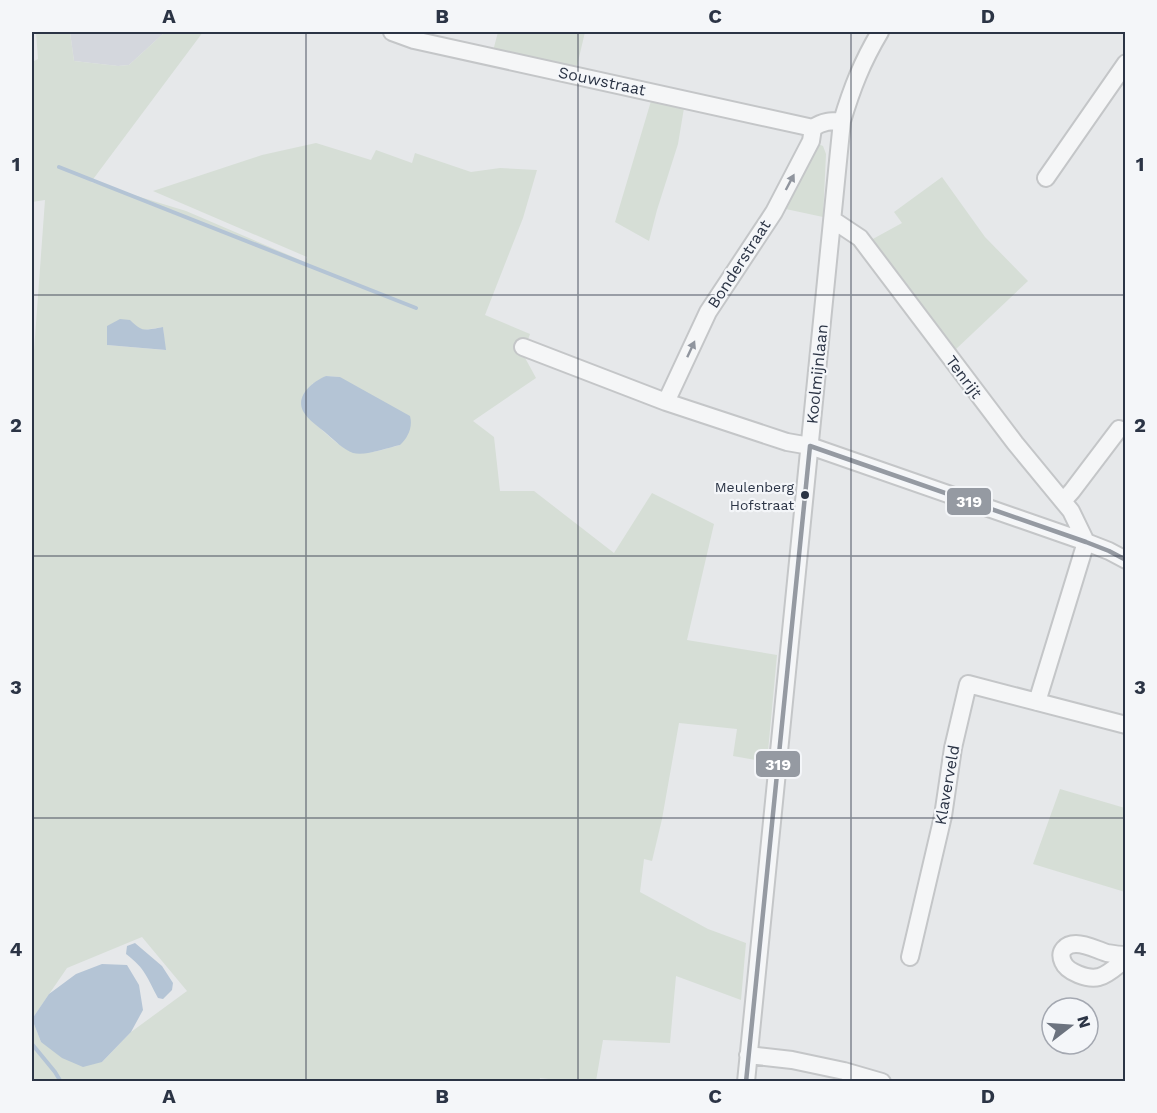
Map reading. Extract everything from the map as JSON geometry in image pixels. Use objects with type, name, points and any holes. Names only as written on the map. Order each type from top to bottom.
[{"type":"street","name":"Souwstraat","points":[[392,32],[414,40],[813,128],[820,138],[840,143]]},
{"type":"street","name":"Koolmijnlaan","points":[[746,1082],[842,121],[861,66],[880,32]]},
{"type":"street","points":[[1046,178],[1125,63]]},
{"type":"street","name":"Souwstraat","points":[[813,128],[821,123],[842,121]]},
{"type":"street","name":"Bonderstraat","points":[[666,402],[708,312],[774,212],[811,141],[813,128]]},
{"type":"street","name":"Tenrijt","points":[[833,220],[860,238],[1015,443],[1071,511],[1086,542]]},
{"type":"street","points":[[523,347],[666,402],[788,442],[810,446],[1086,542],[1125,560]]},
{"type":"street","points":[[1063,501],[1119,429]]},
{"type":"street","points":[[1037,702],[1086,542]]},
{"type":"street","name":"Klaverveld","points":[[910,957],[943,816],[953,748],[968,684],[1125,725]]},
{"type":"street","points":[[748,1055],[792,1060],[882,1082]]},
{"type":"shaded area","points":[[36,32],[70,32],[74,61],[118,66],[129,65],[165,32],[203,32],[91,182],[186,211],[305,262],[307,257],[153,191],[262,155],[316,143],[371,160],[376,150],[412,163],[415,153],[471,172],[500,168],[537,170],[523,218],[485,315],[530,334],[523,354],[536,378],[473,421],[494,437],[500,491],[534,491],[614,553],[652,493],[714,524],[687,640],[777,655],[767,762],[733,756],[737,729],[679,723],[662,819],[652,861],[644,859],[640,892],[708,929],[746,943],[741,1000],[676,976],[670,1043],[603,1040],[596,1081],[540,1078],[539,1082],[32,1081],[32,1019],[32,378],[45,200],[32,202],[32,62],[38,59]],"holes":[[[163,327],[165,350],[107,345],[138,329]],[[326,376],[340,377],[400,445],[362,453],[348,450],[340,445],[308,417],[312,384]],[[142,937],[187,991],[131,1032],[102,1062],[41,1042],[32,1019],[67,968]]]},
{"type":"shaded area","points":[[70,32],[165,32],[129,65],[118,66],[74,61]]},
{"type":"shaded area","points":[[498,32],[585,32],[577,66],[493,51]]},
{"type":"shaded area","points":[[651,101],[684,108],[678,144],[649,241],[615,222]]},
{"type":"shaded area","points":[[818,144],[823,146],[826,154],[823,217],[781,208]]},
{"type":"shaded area","points":[[942,177],[985,237],[1028,281],[955,350],[871,240],[902,223],[894,212]]},
{"type":"shaded area","points":[[1060,789],[1125,808],[1125,892],[1033,864]]},
{"type":"water","points":[[120,319],[130,320],[145,330],[163,327],[166,350],[107,345],[107,326]]},
{"type":"water","points":[[326,376],[340,377],[410,416],[410,428],[403,442],[400,445],[376,451],[353,453],[314,423],[303,411],[302,399],[311,385]]},
{"type":"water","points":[[135,943],[162,966],[173,983],[172,990],[163,999],[158,998],[142,969],[126,954],[127,946]]},
{"type":"water","points":[[102,964],[127,965],[139,985],[143,1010],[131,1032],[102,1062],[83,1067],[62,1058],[41,1042],[32,1019],[49,994],[76,974]]},
{"type":"waterway","points":[[59,167],[416,308]]},
{"type":"waterway","points":[[32,1044],[61,1082]]},
{"type":"transit line","name":"319","points":[[810,446],[1086,542],[1126,560]]},
{"type":"transit line","name":"319","points":[[746,1082],[810,446]]},
{"type":"place","name":"Meulenberg Hofstraat","points":[[805,495]]}]
